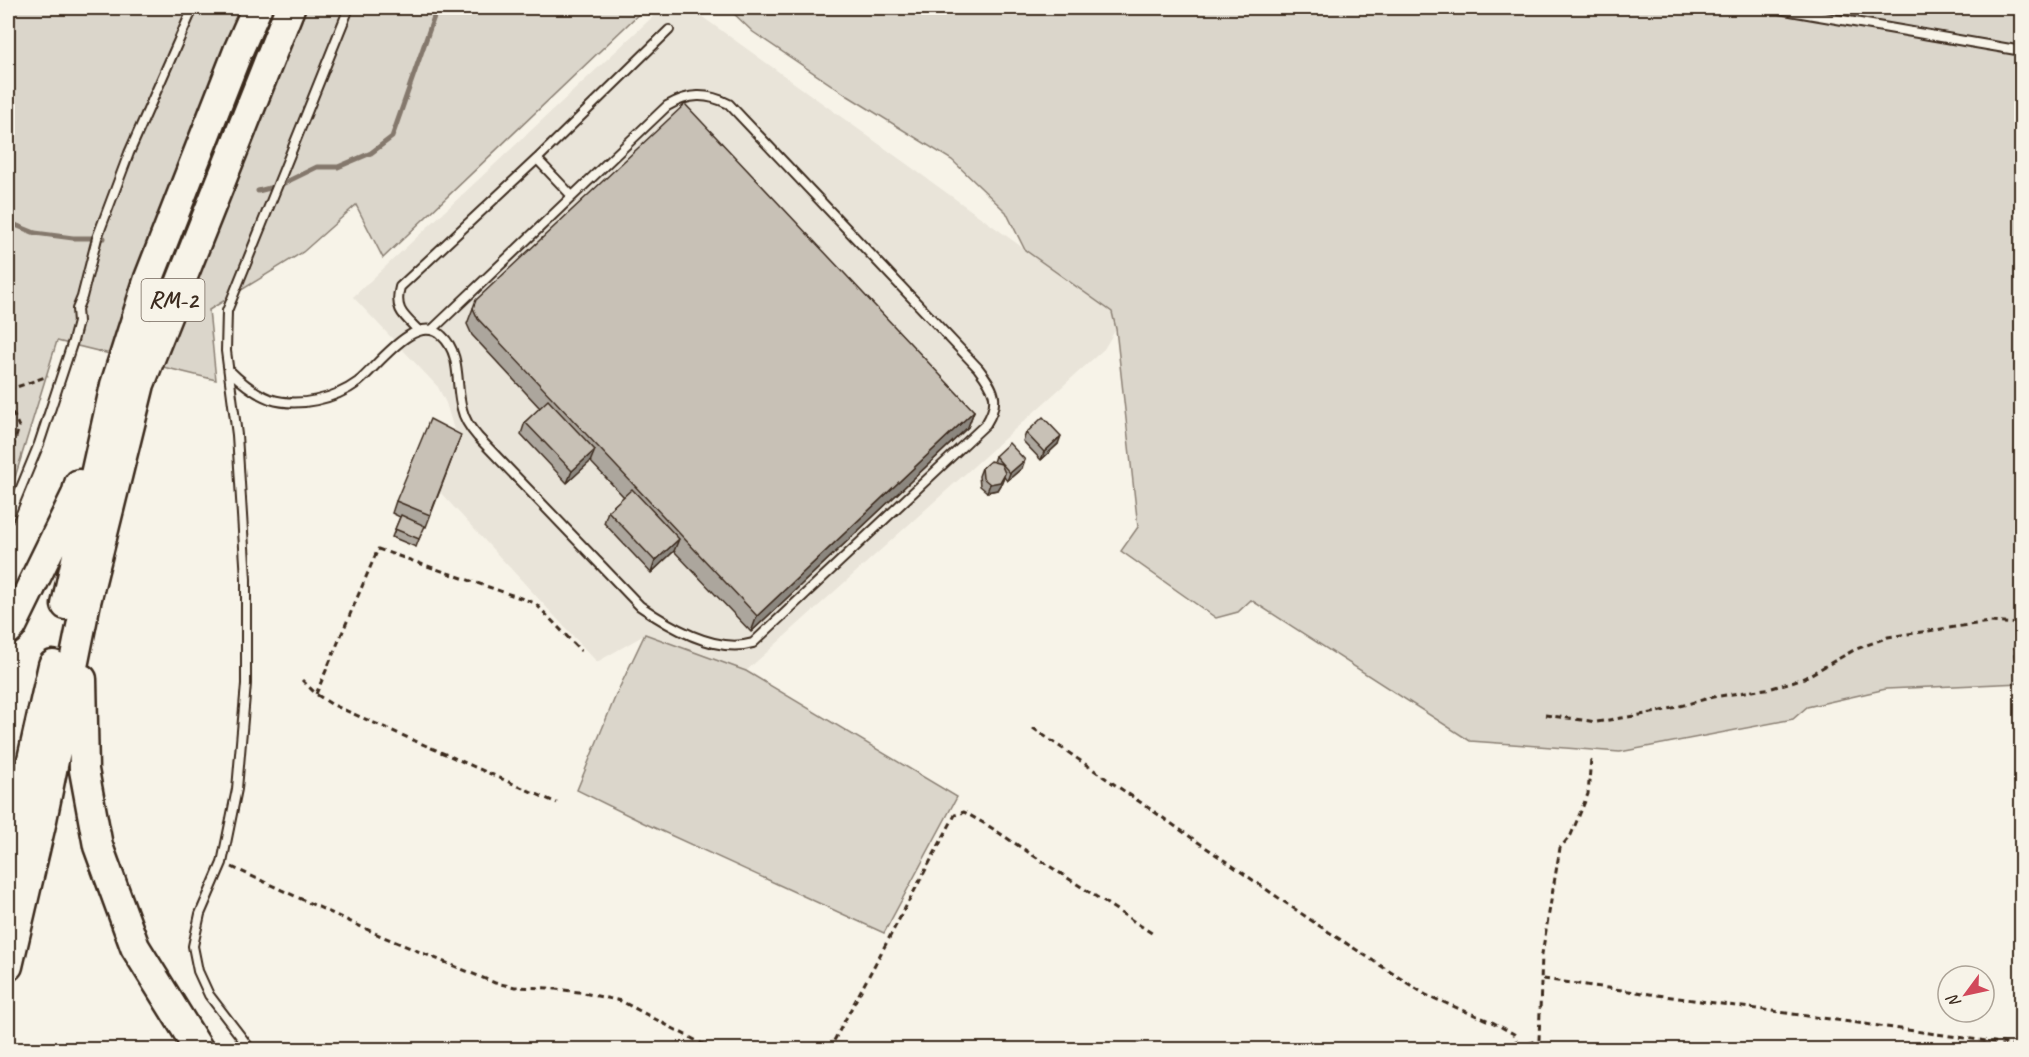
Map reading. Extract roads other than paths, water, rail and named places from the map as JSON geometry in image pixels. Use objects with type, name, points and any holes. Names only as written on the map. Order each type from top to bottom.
[{"type":"highway","name":"RM-2","points":[[8,867],[115,385],[149,278],[257,8]]},
{"type":"highway","name":"RM-2","points":[[8,966],[42,820],[86,602],[140,384],[290,8]]},
{"type":"highway","points":[[8,630],[76,495],[103,399],[115,385]]},
{"type":"highway","points":[[86,602],[82,676],[84,770],[98,846],[135,947],[199,1050]]},
{"type":"lane","points":[[8,519],[39,444],[73,341],[78,322],[77,309],[97,238],[129,153],[193,8]]},
{"type":"lane","points":[[251,1050],[209,995],[198,970],[193,946],[200,914],[222,863],[237,789],[246,684],[246,579],[237,435],[226,351],[227,311],[349,8]]},
{"type":"lane","points":[[1773,8],[2022,51]]},
{"type":"lane","points":[[418,330],[398,308],[397,297],[400,287],[537,159],[669,30]]},
{"type":"lane","points":[[229,370],[243,384],[271,399],[302,403],[330,396],[357,382],[402,340],[418,330],[433,329],[667,106],[678,99],[694,95],[713,97],[729,104],[978,368],[994,393],[995,410],[986,424],[753,643],[726,646],[664,623],[640,606],[478,437],[462,410],[455,357],[450,346],[433,329]]},
{"type":"lane","points":[[537,159],[572,196]]},
{"type":"waterway","points":[[258,191],[278,186],[317,167],[338,167],[371,153],[392,137],[437,8]]},
{"type":"waterway","points":[[8,222],[35,233],[73,238],[104,238]]}]
